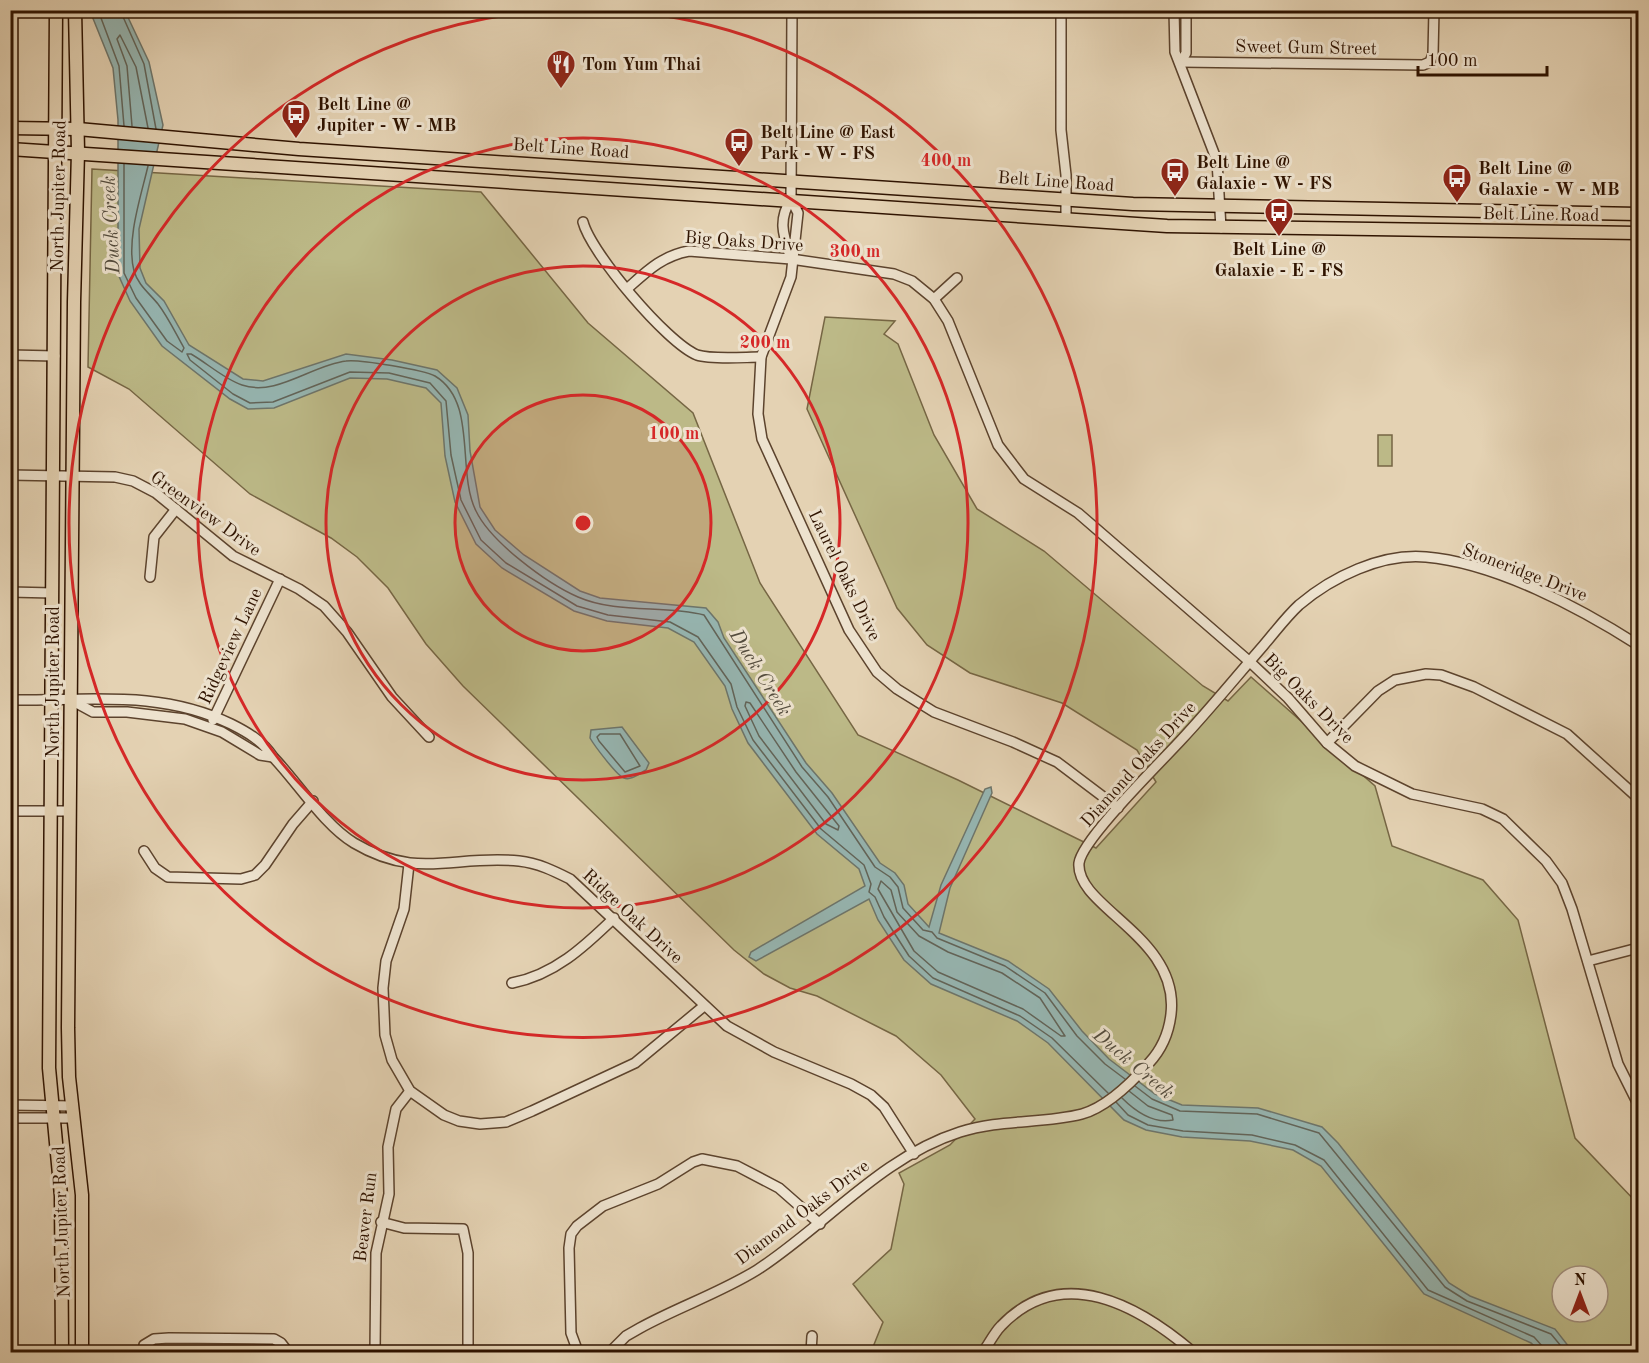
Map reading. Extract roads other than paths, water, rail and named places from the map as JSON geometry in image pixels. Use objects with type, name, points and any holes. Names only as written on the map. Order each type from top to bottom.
[{"type":"main road","name":"North Jupiter Road","points":[[56,10],[49,1074],[61,1196],[62,1353]]},
{"type":"main road","name":"North Jupiter Road","points":[[75,10],[78,152],[74,324],[68,993],[73,1112],[82,1195],[82,1353]]},
{"type":"main road","name":"Belt Line Road","points":[[10,128],[78,129],[298,149],[1220,208],[1638,214]]},
{"type":"main road","name":"Belt Line Road","points":[[10,149],[99,153],[1221,228],[1638,233]]},
{"type":"main road","points":[[486,180],[487,161]]},
{"type":"main road","points":[[683,192],[684,174]]},
{"type":"main road","points":[[1509,212],[1509,231]]},
{"type":"main road","points":[[55,324],[74,324]]},
{"type":"main road","points":[[50,892],[69,892]]},
{"type":"main road","points":[[49,992],[68,993]]},
{"type":"street","points":[[764,10],[792,11],[792,199]]},
{"type":"street","points":[[1061,10],[1061,130],[1066,161],[1066,219]]},
{"type":"street","points":[[1174,10],[1175,52],[1180,62],[1185,85],[1213,148],[1218,171],[1221,228]]},
{"type":"street","points":[[1180,62],[1186,53],[1186,10]]},
{"type":"street","name":"Sweet Gum Street","points":[[1180,62],[1423,64],[1430,62],[1433,54],[1434,10]]},
{"type":"street","name":"Laurel Oaks Drive","points":[[791,259],[784,237],[782,213],[792,199]]},
{"type":"street","name":"Laurel Oaks Drive","points":[[792,199],[798,213],[791,259],[791,277],[761,357],[758,414],[762,439],[849,630],[877,672],[897,689],[934,712],[1013,742],[1057,762],[1118,808]]},
{"type":"street","points":[[583,222],[586,235],[593,245],[666,335],[699,356],[761,357]]},
{"type":"street","name":"Big Oaks Drive","points":[[628,288],[656,263],[674,254],[689,251],[791,259],[894,274],[912,281],[934,299],[948,321],[998,445],[1024,479],[1078,513],[1250,662],[1288,698],[1327,743],[1355,766],[1412,794],[1482,809],[1503,819],[1546,861],[1562,883],[1618,1064],[1638,1104]]},
{"type":"street","points":[[934,299],[957,278]]},
{"type":"street","points":[[10,355],[55,356]]},
{"type":"street","name":"Greenview Drive","points":[[10,475],[95,476],[133,481],[156,493],[233,556],[313,597],[334,616],[392,697],[429,737]]},
{"type":"street","points":[[150,577],[154,537],[176,509]]},
{"type":"street","name":"Stoneridge Drive","points":[[1250,662],[1297,607],[1326,585],[1354,571],[1395,559],[1424,557],[1464,564],[1525,586],[1589,614],[1638,645]]},
{"type":"street","name":"Ridgeview Lane","points":[[209,727],[280,579]]},
{"type":"street","points":[[10,592],[53,593]]},
{"type":"street","name":"Diamond Oaks Drive","points":[[610,1353],[626,1336],[640,1328],[754,1272],[820,1224],[866,1182],[914,1154],[958,1132],[990,1125],[1084,1113],[1101,1105],[1127,1084],[1158,1051],[1170,1027],[1173,994],[1168,975],[1157,957],[1084,881],[1079,864],[1084,852],[1118,808],[1250,662]]},
{"type":"street","points":[[1327,743],[1378,691],[1395,680],[1426,674],[1441,675],[1474,687],[1567,734],[1638,798]]},
{"type":"street","name":"Ridge Oak Drive","points":[[71,700],[94,696],[131,698],[179,706],[215,716],[247,732],[267,747],[273,757],[332,824],[353,842],[388,859],[409,864],[446,865],[503,860],[545,867],[570,879],[614,918],[704,1006],[747,1039],[851,1084],[870,1095],[884,1107],[914,1154]]},
{"type":"street","points":[[10,700],[71,700]]},
{"type":"street","name":"Ridge Oak Drive","points":[[71,700],[93,712],[153,714],[185,719],[241,742],[260,755],[273,757]]},
{"type":"street","points":[[144,851],[155,868],[168,877],[248,877],[255,875],[313,801]]},
{"type":"street","points":[[10,811],[70,811]]},
{"type":"street","points":[[409,864],[404,909],[386,961],[383,988],[385,1035],[392,1060],[410,1091],[432,1108],[459,1121],[480,1124],[506,1122],[635,1063],[704,1006]]},
{"type":"street","points":[[512,983],[525,981],[572,958],[614,918]]},
{"type":"street","points":[[1588,962],[1638,948]]},
{"type":"street","name":"Beaver Run","points":[[375,1353],[375,1252],[389,1194],[388,1147],[391,1124],[396,1108],[410,1091]]},
{"type":"street","points":[[10,1106],[53,1112],[73,1112]]},
{"type":"street","points":[[10,1118],[53,1112]]},
{"type":"street","points":[[578,1353],[571,1333],[569,1248],[571,1234],[577,1226],[603,1206],[658,1184],[693,1161],[713,1159],[737,1166],[780,1188],[820,1224]]},
{"type":"street","points":[[381,1222],[404,1228],[463,1229],[468,1252],[468,1353]]},
{"type":"street","points":[[983,1353],[1000,1327],[1018,1312],[1044,1300],[1075,1294],[1087,1294],[1133,1309],[1162,1327],[1193,1353]]},
{"type":"street","points":[[811,1353],[812,1336]]},
{"type":"street","points":[[144,1353],[144,1345],[154,1339],[169,1338],[274,1339],[281,1343],[288,1353]]},
{"type":"water","points":[[90,11],[125,11],[149,62],[163,125],[139,229],[140,268],[146,283],[164,301],[189,345],[243,379],[263,381],[346,354],[392,360],[437,370],[457,388],[468,415],[470,451],[480,507],[495,530],[524,555],[580,591],[600,598],[706,608],[718,622],[724,638],[806,763],[832,793],[880,863],[895,873],[904,885],[908,904],[929,927],[941,885],[985,789],[991,787],[992,793],[950,888],[939,933],[1008,961],[1049,989],[1082,1031],[1109,1059],[1155,1094],[1182,1105],[1258,1108],[1322,1127],[1338,1143],[1449,1283],[1470,1296],[1555,1329],[1573,1352],[1540,1352],[1531,1343],[1424,1294],[1321,1166],[1293,1150],[1250,1141],[1182,1137],[1146,1130],[1124,1120],[1048,1043],[1017,1021],[931,984],[904,960],[878,920],[869,899],[756,961],[749,957],[751,952],[865,886],[859,869],[817,834],[748,743],[732,709],[725,686],[694,642],[668,628],[607,621],[574,611],[502,568],[476,544],[455,502],[445,456],[441,403],[426,388],[387,379],[350,378],[274,408],[248,409],[230,399],[162,346],[130,301],[118,274],[118,120],[113,68]]},
{"type":"water","points":[[622,727],[649,763],[646,770],[630,778],[624,778],[616,772],[590,738],[591,730]]},
{"type":"place","name":"Tom Yum Thai","points":[[561,90]]},
{"type":"place","name":"Belt Line @ Jupiter - W - MB","points":[[296,140]]},
{"type":"place","name":"Belt Line @ East Park - W - FS","points":[[739,168]]},
{"type":"place","name":"Belt Line @ Galaxie - W - FS","points":[[1175,198]]},
{"type":"place","name":"Belt Line @ Galaxie - W - MB","points":[[1457,204]]},
{"type":"place","name":"Belt Line @ Galaxie - E - FS","points":[[1279,238]]},
{"type":"water label","name":"Duck Creek","points":[[110,225]]},
{"type":"water label","name":"Duck Creek","points":[[761,672]]},
{"type":"water label","name":"Duck Creek","points":[[1134,1063]]}]
